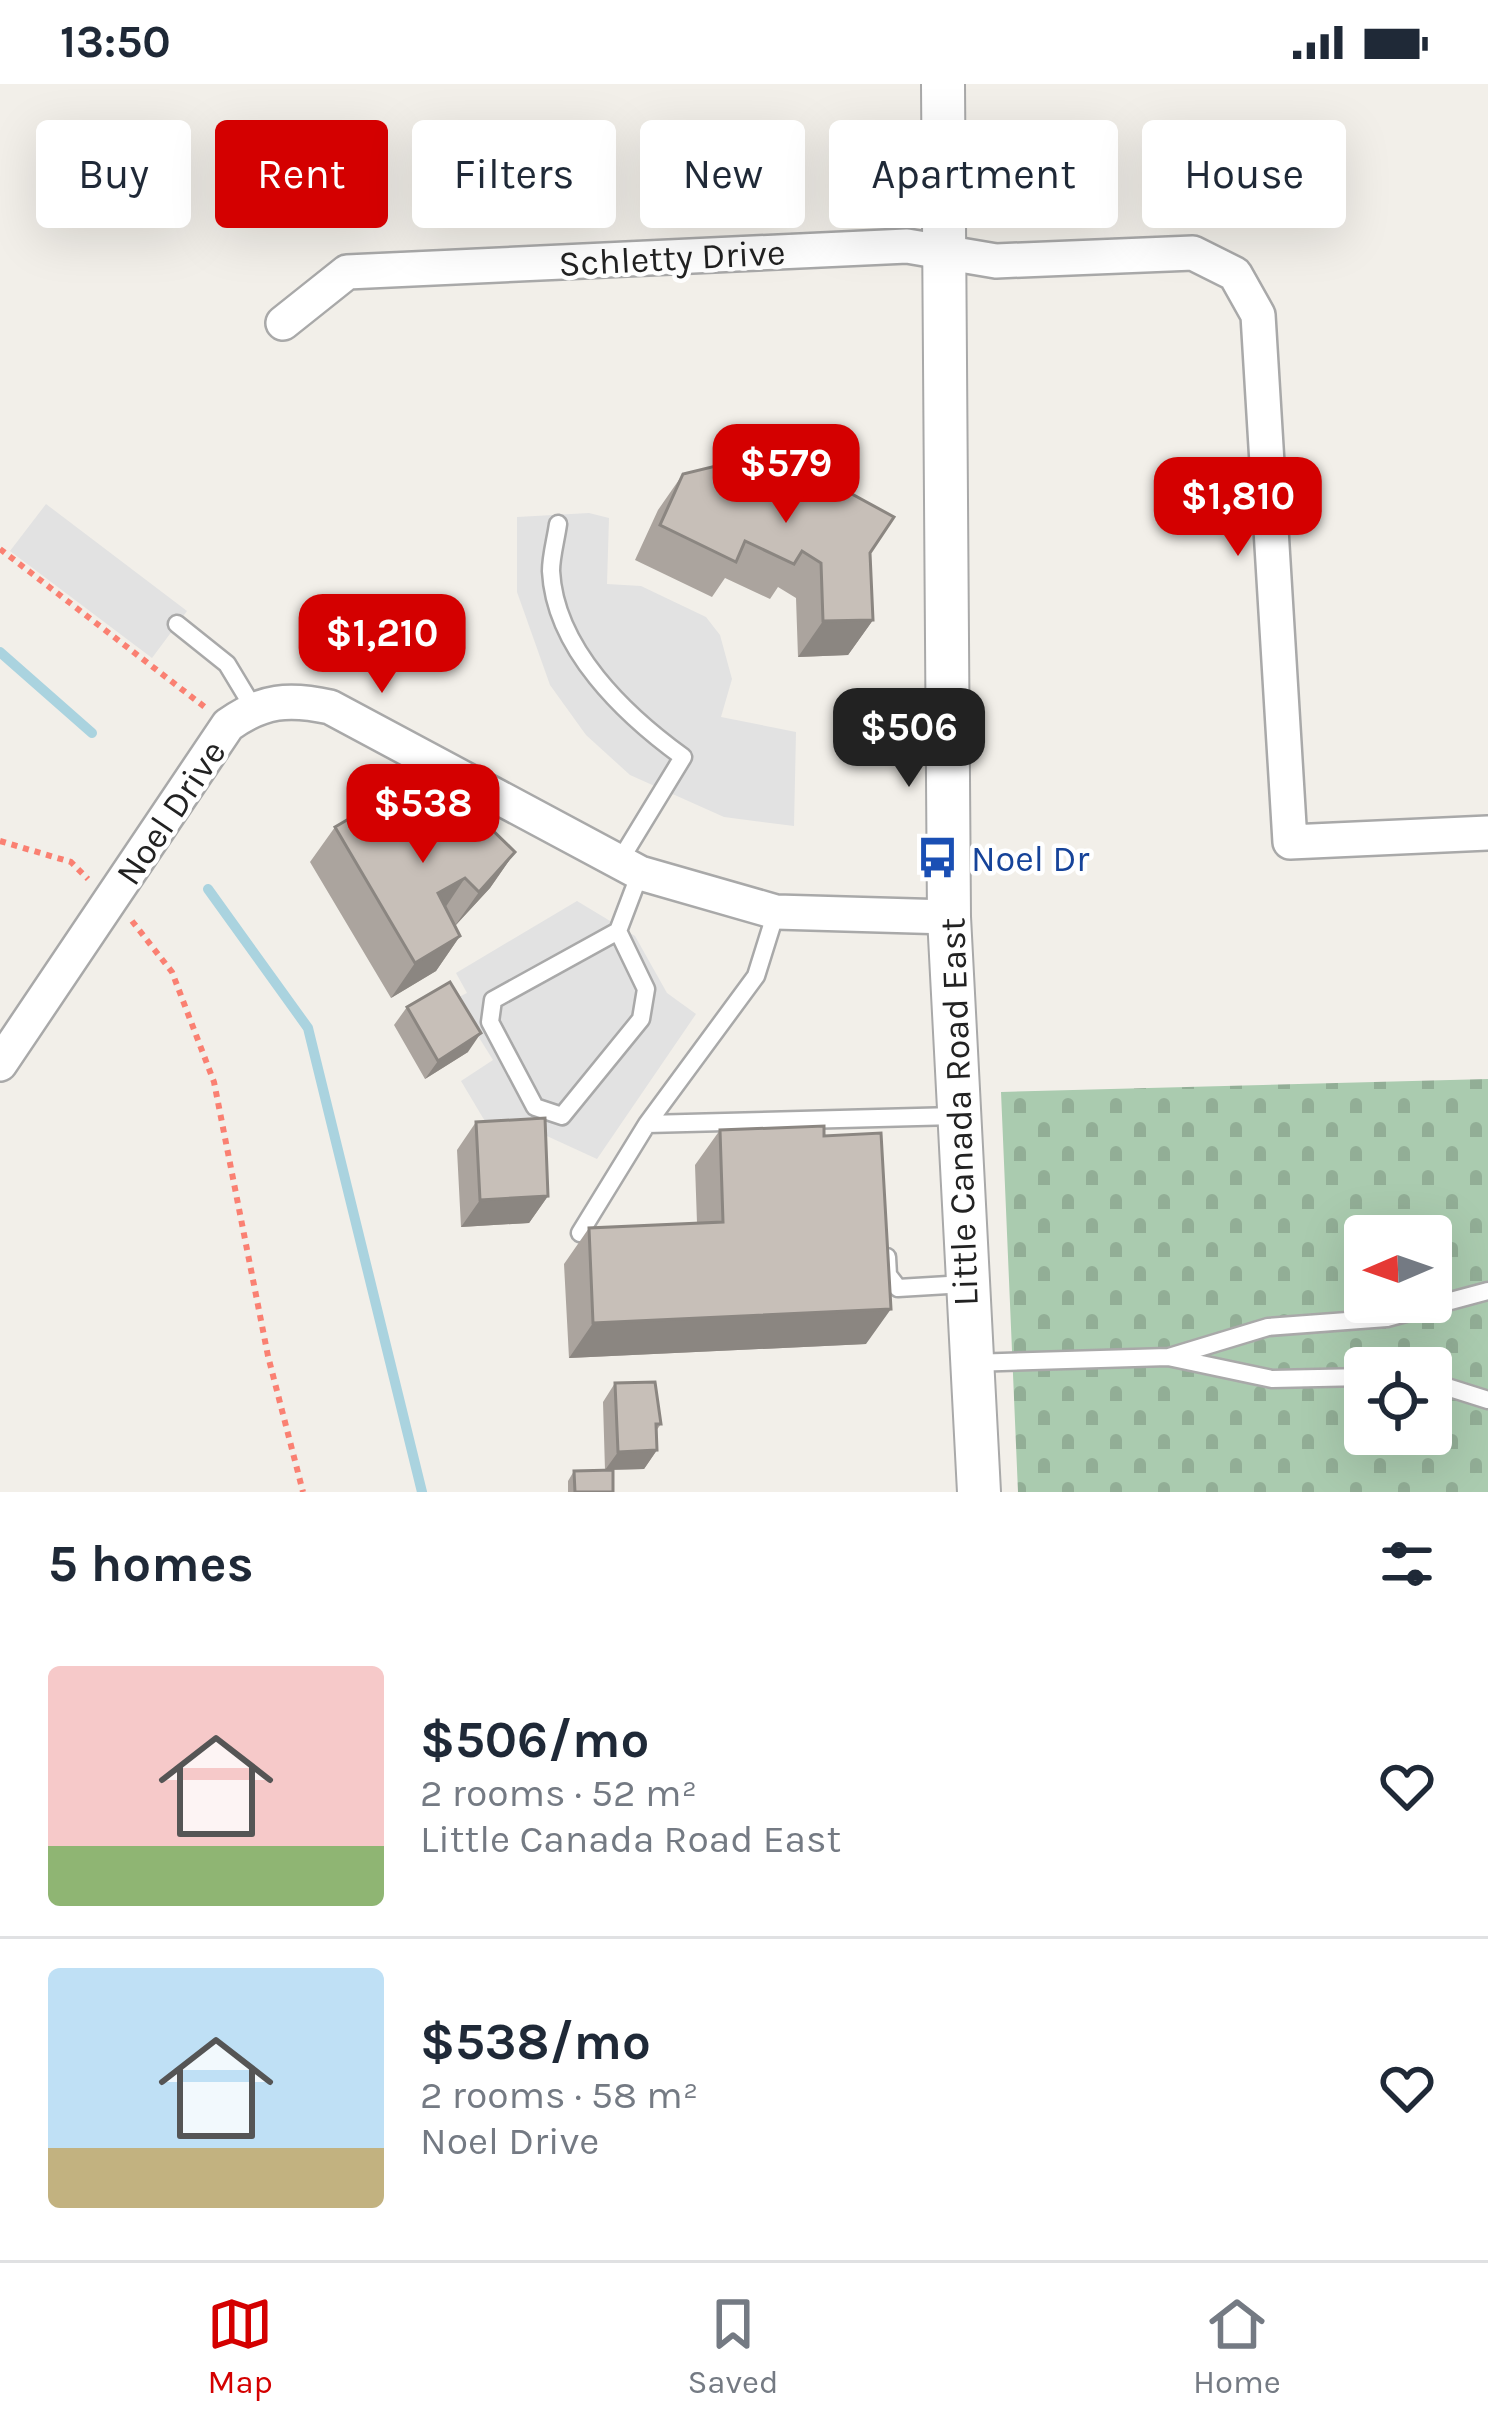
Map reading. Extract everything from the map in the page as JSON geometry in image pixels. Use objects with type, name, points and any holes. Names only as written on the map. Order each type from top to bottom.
[{"type":"street","name":"Little Canada Road East","points":[[943,84],[949,917],[964,1284],[979,1492]]},
{"type":"street","name":"Schletty Drive","points":[[283,323],[347,272],[907,246],[996,261],[1192,253],[1235,274],[1258,315],[1290,842],[1488,833]]},
{"type":"street","name":"Noel Drive","points":[[0,1064],[228,725],[253,707],[294,699],[330,707],[630,867],[776,912],[949,917]]},
{"type":"lane","points":[[558,524],[551,572],[566,622],[603,688],[638,724],[683,757],[630,867],[618,931],[646,989],[641,1019],[562,1116],[536,1107],[490,1022],[493,1000],[618,931]]},
{"type":"lane","points":[[177,624],[227,664],[253,707]]},
{"type":"lane","points":[[580,1233],[647,1124],[756,976],[776,912]]},
{"type":"lane","points":[[647,1124],[957,1116]]},
{"type":"lane","points":[[878,1118],[879,1141]]},
{"type":"lane","points":[[885,1230],[888,1275],[898,1288],[964,1284]]},
{"type":"lane","points":[[1168,1357],[1268,1328],[1387,1318],[1488,1292]]},
{"type":"lane","points":[[970,1364],[1168,1357],[1272,1379],[1344,1377]]},
{"type":"lane","points":[[1452,1389],[1488,1400]]},
{"type":"path","points":[[0,549],[205,707]]},
{"type":"path","points":[[0,842],[70,862],[87,877]]},
{"type":"path","points":[[128,915],[172,972],[214,1082],[268,1356],[304,1492]]},
{"type":"green space","points":[[1488,1079],[1488,1492],[1018,1492],[1001,1092]]},
{"type":"shaded area","points":[[46,504],[187,611],[152,658],[10,551]]},
{"type":"shaded area","points":[[589,513],[609,518],[607,584],[641,586],[706,617],[720,635],[732,679],[721,717],[796,732],[794,826],[724,817],[630,775],[586,735],[550,685],[517,592],[517,517]]},
{"type":"shaded area","points":[[577,901],[635,936],[667,993],[696,1014],[597,1159],[512,1120],[489,1128],[461,1081],[493,1060],[478,1036],[441,1006],[467,993],[456,973]]},
{"type":"building","points":[[786,458],[894,517],[870,553],[873,620],[823,621],[821,563],[802,551],[794,564],[745,541],[736,562],[660,525],[683,474],[720,465],[741,474]]},
{"type":"building","points":[[449,788],[515,852],[479,892],[465,878],[438,893],[460,936],[415,963],[335,827],[381,800],[403,838]]},
{"type":"building","points":[[450,982],[481,1033],[438,1061],[407,1007]]},
{"type":"building","points":[[545,1118],[548,1196],[480,1200],[476,1122]]},
{"type":"building","points":[[824,1126],[824,1136],[881,1133],[891,1309],[593,1323],[589,1228],[723,1222],[720,1130]]},
{"type":"building","points":[[655,1382],[661,1424],[656,1424],[657,1450],[618,1452],[615,1383]]},
{"type":"building","points":[[613,1470],[613,1492],[575,1492],[574,1471]]},
{"type":"waterway","points":[[0,652],[92,733]]},
{"type":"waterway","points":[[208,889],[308,1028],[422,1492]]},
{"type":"place","name":"Noel Dr","points":[[937,858]]}]
